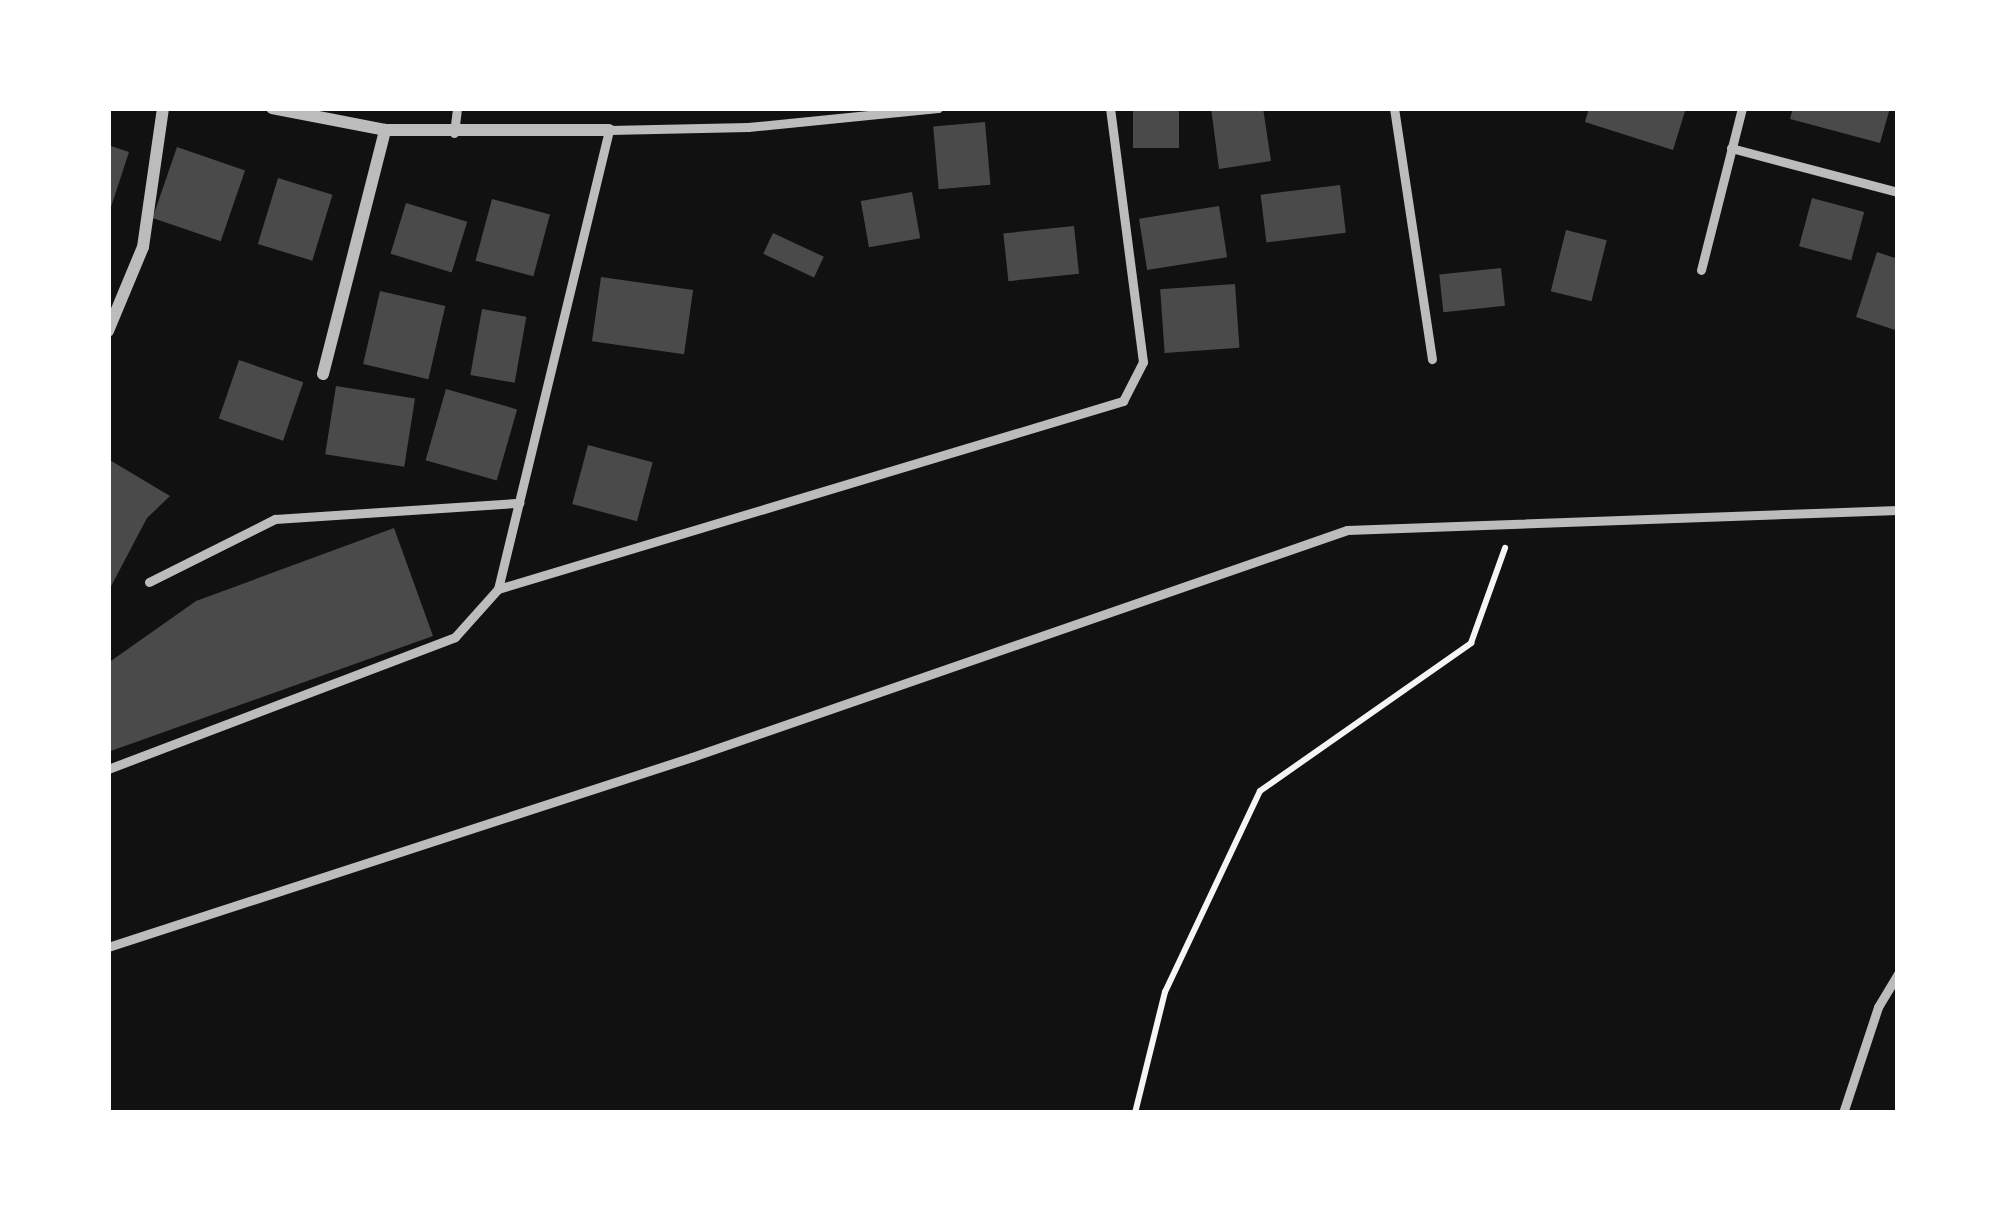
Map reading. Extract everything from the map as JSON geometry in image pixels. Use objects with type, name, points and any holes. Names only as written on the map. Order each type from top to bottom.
[{"type":"street","points":[[108,332],[143,247],[163,108]]},
{"type":"street","points":[[272,108],[336,114],[386,130],[454,134],[609,130]]},
{"type":"street","points":[[323,374],[386,130]]},
{"type":"lane","points":[[454,134],[458,108]]},
{"type":"lane","points":[[108,769],[455,637],[498,589],[609,130],[748,127],[938,108]]},
{"type":"lane","points":[[498,589],[1123,401],[1143,362],[1110,108]]},
{"type":"lane","points":[[1394,108],[1432,359]]},
{"type":"lane","points":[[1701,270],[1742,108]]},
{"type":"lane","points":[[1731,148],[1898,192]]},
{"type":"lane","points":[[149,582],[275,519],[519,503]]},
{"type":"lane","points":[[108,946],[692,757],[1347,530],[1898,510]]},
{"type":"lane","points":[[1843,1113],[1878,1007],[1898,974]]},
{"type":"path","points":[[1135,1113],[1165,992],[1260,791],[1471,644],[1514,522]]},
{"type":"building","points":[[1133,108],[1179,108],[1179,148],[1133,148]]},
{"type":"building","points":[[1211,108],[1263,108],[1271,161],[1219,169]]},
{"type":"building","points":[[1589,108],[1686,108],[1673,150],[1585,122]]},
{"type":"building","points":[[1793,108],[1890,108],[1880,143],[1790,119]]},
{"type":"building","points":[[985,122],[990,185],[939,189],[933,127]]},
{"type":"building","points":[[108,145],[129,152],[109,213],[108,213]]},
{"type":"building","points":[[177,147],[245,170],[221,241],[153,218]]},
{"type":"building","points":[[278,178],[333,195],[312,261],[258,244]]},
{"type":"building","points":[[1340,185],[1346,233],[1266,242],[1261,195]]},
{"type":"building","points":[[912,192],[920,238],[869,247],[861,201]]},
{"type":"building","points":[[1812,198],[1864,212],[1851,260],[1799,246]]},
{"type":"building","points":[[492,199],[550,215],[533,276],[475,261]]},
{"type":"building","points":[[406,203],[467,222],[452,272],[391,254]]},
{"type":"building","points":[[1219,206],[1227,257],[1147,270],[1139,219]]},
{"type":"building","points":[[1074,226],[1079,274],[1008,281],[1003,233]]},
{"type":"building","points":[[1566,230],[1607,240],[1592,301],[1551,291]]},
{"type":"building","points":[[773,233],[824,257],[814,278],[763,254]]},
{"type":"building","points":[[1877,252],[1898,259],[1898,331],[1856,317]]},
{"type":"building","points":[[1501,268],[1505,306],[1443,312],[1439,274]]},
{"type":"building","points":[[601,277],[693,290],[684,354],[592,341]]},
{"type":"building","points":[[1235,284],[1239,348],[1165,353],[1160,289]]},
{"type":"building","points":[[380,291],[445,306],[428,379],[363,364]]},
{"type":"building","points":[[482,309],[526,317],[515,383],[470,375]]},
{"type":"building","points":[[239,360],[303,382],[283,441],[219,419]]},
{"type":"building","points":[[336,386],[415,399],[404,467],[325,454]]},
{"type":"building","points":[[446,389],[517,409],[497,481],[426,460]]},
{"type":"building","points":[[588,445],[653,462],[637,521],[572,504]]},
{"type":"building","points":[[108,459],[170,496],[147,518],[108,592]]},
{"type":"building","points":[[394,528],[433,636],[108,752],[108,663],[196,601]]}]
